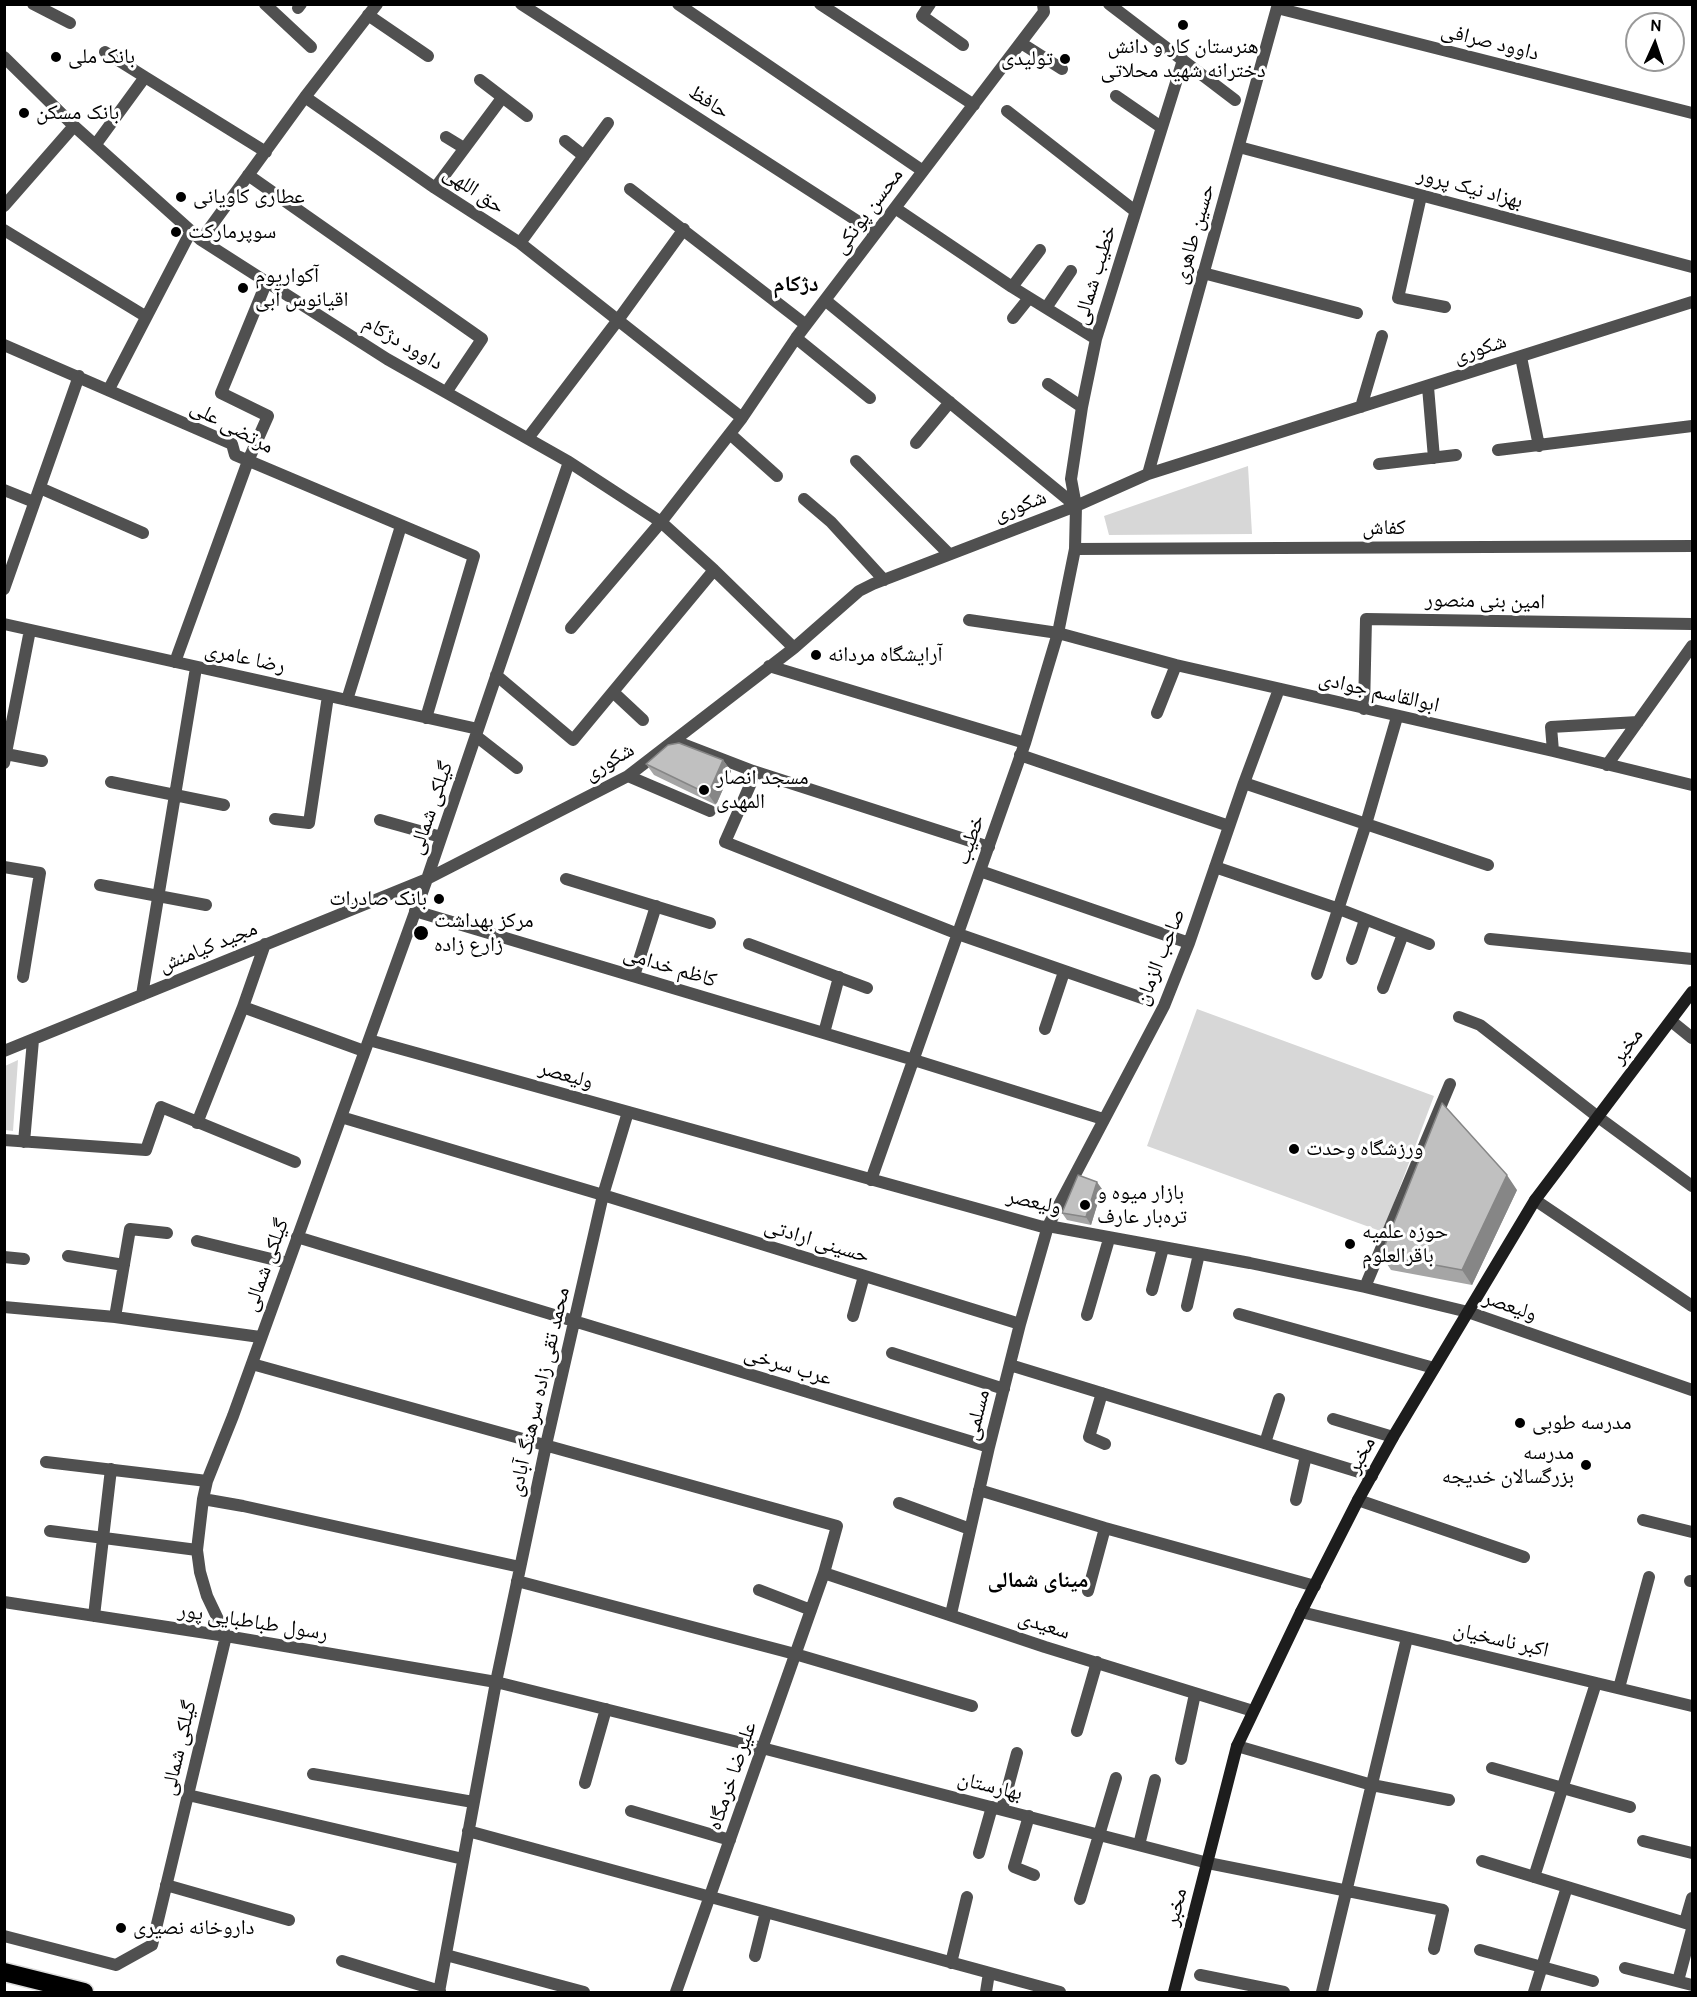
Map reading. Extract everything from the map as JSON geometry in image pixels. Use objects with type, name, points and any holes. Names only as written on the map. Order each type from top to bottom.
[{"type":"highway","points":[[4,1972],[84,1992]]},
{"type":"main road","name":"مخبر","points":[[1174,1992],[1237,1746],[1358,1500],[1393,1437],[1535,1200],[1692,992]]},
{"type":"street","points":[[33,4],[70,23]]},
{"type":"street","points":[[265,4],[311,47]]},
{"type":"street","points":[[201,240],[377,4]]},
{"type":"street","name":"حافظ","points":[[521,4],[876,232]]},
{"type":"street","points":[[678,4],[923,171]]},
{"type":"street","points":[[820,4],[974,105]]},
{"type":"street","points":[[930,4],[922,16],[963,45]]},
{"type":"street","points":[[1108,4],[1235,100]]},
{"type":"street","name":"داوود صرافی","points":[[1277,6],[1692,113]]},
{"type":"street","name":"حسین طاهری","points":[[1148,474],[1277,6]]},
{"type":"street","name":"محسن پونکی","points":[[571,628],[661,522],[730,434],[796,338],[1021,43],[1044,8]]},
{"type":"street","points":[[368,15],[428,56]]},
{"type":"street","points":[[1021,43],[1062,69]]},
{"type":"street","points":[[105,52],[266,152]]},
{"type":"street","name":"داوود دژکام","points":[[4,57],[74,126],[201,240],[387,359],[569,462],[661,522],[794,648]]},
{"type":"street","name":"خطیب شمالی","points":[[1076,506],[1071,479],[1096,339],[1182,60]]},
{"type":"street","points":[[96,144],[145,77]]},
{"type":"street","points":[[480,80],[526,116]]},
{"type":"street","points":[[1116,96],[1161,127]]},
{"type":"street","name":"حق اللهی","points":[[305,98],[435,188],[520,243],[742,418]]},
{"type":"street","points":[[435,188],[502,98]]},
{"type":"street","points":[[1007,111],[1135,211]]},
{"type":"street","points":[[520,243],[608,123]]},
{"type":"street","points":[[4,206],[74,126]]},
{"type":"street","points":[[446,137],[464,148]]},
{"type":"street","points":[[565,141],[584,156]]},
{"type":"street","name":"بهزاد نیک پرور","points":[[1239,147],[1692,267]]},
{"type":"street","points":[[248,175],[486,334],[447,391]]},
{"type":"street","points":[[630,189],[806,325]]},
{"type":"street","points":[[1421,196],[1398,298],[1445,307]]},
{"type":"street","points":[[895,208],[1012,287],[1096,339]]},
{"type":"street","points":[[528,438],[684,229]]},
{"type":"street","points":[[4,230],[145,316]]},
{"type":"street","points":[[109,389],[191,231]]},
{"type":"street","points":[[1012,287],[1040,250]]},
{"type":"street","points":[[1046,308],[1071,271]]},
{"type":"street","points":[[1203,273],[1357,313]]},
{"type":"street","points":[[175,662],[248,461],[268,416],[221,393],[267,281]]},
{"type":"street","points":[[1013,318],[1029,298]]},
{"type":"street","points":[[825,300],[1076,506]]},
{"type":"street","name":"شکوری","points":[[427,879],[628,776],[794,648],[859,591],[1076,506],[1148,474],[1692,302]]},
{"type":"street","points":[[1361,407],[1382,336]]},
{"type":"street","points":[[796,338],[870,398]]},
{"type":"street","name":"مرتضی علی","points":[[4,345],[232,444],[234,455],[474,556],[426,718]]},
{"type":"street","points":[[1521,357],[1539,446]]},
{"type":"street","points":[[4,589],[79,376]]},
{"type":"street","points":[[1048,384],[1082,408]]},
{"type":"street","points":[[1428,387],[1434,458]]},
{"type":"street","points":[[916,443],[950,402]]},
{"type":"street","points":[[1498,450],[1692,426]]},
{"type":"street","points":[[730,434],[777,476]]},
{"type":"street","points":[[1379,464],[1456,455]]},
{"type":"street","points":[[856,461],[950,554]]},
{"type":"street","name":"گيلکی شمالی","points":[[4,1936],[116,1965],[152,1945],[226,1636],[207,1596],[197,1550],[207,1481],[252,1364],[416,911],[569,462]]},
{"type":"street","points":[[40,488],[142,533]]},
{"type":"street","points":[[4,490],[34,502]]},
{"type":"street","points":[[804,499],[831,522],[884,580]]},
{"type":"street","name":"خطیب","points":[[872,1179],[989,847],[1058,633],[1076,549],[1076,506]]},
{"type":"street","points":[[347,700],[402,525]]},
{"type":"street","name":"کفاش","points":[[1076,549],[1692,546]]},
{"type":"street","points":[[496,675],[573,740],[714,570]]},
{"type":"street","name":"امین بنی منصور","points":[[1364,709],[1366,619],[1692,624]]},
{"type":"street","name":"ابوالقاسم جوادی","points":[[969,621],[1058,633],[1176,665],[1692,785]]},
{"type":"street","name":"رضا عامری","points":[[4,624],[426,718],[477,733]]},
{"type":"street","points":[[30,630],[5,758],[42,761]]},
{"type":"street","points":[[1607,765],[1692,646]]},
{"type":"street","points":[[1157,713],[1176,665]]},
{"type":"street","points":[[769,666],[1022,749],[1229,826]]},
{"type":"street","points":[[142,995],[196,668]]},
{"type":"street","name":"صاحب الزمان","points":[[1048,1226],[1164,1005],[1189,943],[1279,689]]},
{"type":"street","points":[[613,692],[643,720]]},
{"type":"street","points":[[275,819],[309,823],[328,696]]},
{"type":"street","points":[[1317,974],[1366,824],[1397,717]]},
{"type":"street","points":[[1553,751],[1551,727],[1638,722]]},
{"type":"street","points":[[477,733],[517,768]]},
{"type":"street","points":[[675,741],[753,771],[989,847]]},
{"type":"street","points":[[753,771],[751,783],[725,842],[958,934],[1145,999]]},
{"type":"street","points":[[628,776],[710,811]]},
{"type":"street","points":[[111,782],[224,805]]},
{"type":"street","points":[[1244,783],[1488,865]]},
{"type":"street","points":[[380,820],[441,837]]},
{"type":"street","points":[[4,867],[40,873],[23,977]]},
{"type":"street","points":[[1215,867],[1339,909],[1429,944]]},
{"type":"street","points":[[980,871],[1189,943]]},
{"type":"street","name":"مجید کیامنش","points":[[4,1051],[427,879]]},
{"type":"street","points":[[566,879],[710,924]]},
{"type":"street","points":[[100,885],[206,905]]},
{"type":"street","points":[[634,976],[656,906]]},
{"type":"street","name":"کاظم خدامی","points":[[416,911],[914,1059],[1103,1119]]},
{"type":"street","points":[[1352,959],[1365,920]]},
{"type":"street","points":[[1383,988],[1403,934]]},
{"type":"street","points":[[1490,939],[1692,958]]},
{"type":"street","points":[[197,1123],[243,1007],[265,944]]},
{"type":"street","points":[[749,944],[867,988]]},
{"type":"street","points":[[1045,1029],[1064,972]]},
{"type":"street","points":[[824,1033],[839,977]]},
{"type":"street","name":"ولیعصر","points":[[243,1007],[366,1046],[627,1112],[1043,1227],[1048,1226],[1199,1254],[1365,1287],[1468,1312],[1692,1390]]},
{"type":"street","points":[[1459,1017],[1480,1025],[1598,1117],[1692,1186]]},
{"type":"street","points":[[1671,1021],[1692,1038]]},
{"type":"street","points":[[24,1142],[33,1040]]},
{"type":"street","points":[[1365,1287],[1450,1083]]},
{"type":"street","points":[[4,1140],[146,1150],[161,1107],[295,1162]]},
{"type":"street","name":"محمد تقی زاده سرهنگ آبادی","points":[[439,1992],[496,1682],[546,1445],[603,1195],[627,1112]]},
{"type":"street","name":"حسینی ارادتی","points":[[341,1117],[1020,1324]]},
{"type":"street","points":[[1535,1200],[1692,1306]]},
{"type":"street","name":"مسلمی","points":[[951,1614],[989,1447],[1048,1226]]},
{"type":"street","points":[[115,1317],[130,1229],[167,1233]]},
{"type":"street","name":"عرب سرخی","points":[[297,1237],[989,1447]]},
{"type":"street","points":[[1087,1315],[1109,1239]]},
{"type":"street","points":[[197,1241],[288,1263]]},
{"type":"street","points":[[1152,1290],[1163,1248]]},
{"type":"street","points":[[1187,1306],[1199,1254]]},
{"type":"street","points":[[68,1256],[124,1265]]},
{"type":"street","points":[[4,1257],[24,1259]]},
{"type":"street","points":[[853,1316],[864,1276]]},
{"type":"street","points":[[4,1307],[115,1317],[260,1337]]},
{"type":"street","points":[[1239,1314],[1434,1368]]},
{"type":"street","points":[[892,1353],[1004,1389]]},
{"type":"street","points":[[252,1364],[546,1445]]},
{"type":"street","points":[[1010,1365],[1372,1476]]},
{"type":"street","points":[[1102,1394],[1089,1437],[1105,1444]]},
{"type":"street","points":[[1264,1443],[1279,1399]]},
{"type":"street","points":[[1333,1419],[1393,1437]]},
{"type":"street","name":"علیرضا خرمگاه","points":[[546,1445],[837,1526],[824,1573],[676,1992]]},
{"type":"street","points":[[1296,1500],[1306,1456]]},
{"type":"street","points":[[46,1462],[207,1481]]},
{"type":"street","points":[[94,1616],[111,1469]]},
{"type":"street","points":[[979,1490],[1105,1528],[1315,1586]]},
{"type":"street","points":[[203,1499],[520,1567]]},
{"type":"street","points":[[1358,1500],[1524,1557]]},
{"type":"street","points":[[899,1503],[970,1529]]},
{"type":"street","points":[[1643,1520],[1692,1532]]},
{"type":"street","points":[[1088,1591],[1105,1528]]},
{"type":"street","points":[[50,1531],[197,1550]]},
{"type":"street","name":"سعیدی","points":[[824,1573],[1253,1711]]},
{"type":"street","points":[[1619,1688],[1649,1576]]},
{"type":"street","points":[[517,1581],[795,1654],[972,1706]]},
{"type":"street","points":[[759,1590],[811,1610]]},
{"type":"street","name":"رسول طباطبایی پور","points":[[4,1602],[226,1636],[496,1682],[606,1709]]},
{"type":"street","name":"اکبر ناسخیان","points":[[1301,1612],[1692,1706]]},
{"type":"street","points":[[1322,1992],[1407,1638]]},
{"type":"street","points":[[1077,1731],[1097,1662]]},
{"type":"street","points":[[1534,1877],[1596,1683]]},
{"type":"street","points":[[1181,1759],[1195,1694]]},
{"type":"street","points":[[585,1783],[606,1709]]},
{"type":"street","name":"بهارستان","points":[[606,1709],[1208,1863],[1443,1910],[1434,1949]]},
{"type":"street","points":[[1237,1746],[1372,1785],[1449,1800]]},
{"type":"street","points":[[979,1853],[1017,1754]]},
{"type":"street","points":[[1492,1768],[1630,1807]]},
{"type":"street","points":[[313,1774],[473,1802]]},
{"type":"street","points":[[1080,1899],[1116,1778]]},
{"type":"street","points":[[1139,1845],[1155,1780]]},
{"type":"street","points":[[188,1795],[463,1859]]},
{"type":"street","points":[[631,1811],[730,1840]]},
{"type":"street","points":[[1029,1816],[1014,1867],[1034,1875]]},
{"type":"street","points":[[468,1831],[1044,1990],[1060,1992]]},
{"type":"street","points":[[1642,1841],[1692,1853]]},
{"type":"street","points":[[1482,1861],[1690,1925]]},
{"type":"street","points":[[166,1885],[289,1920]]},
{"type":"street","points":[[1534,1992],[1567,1887]]},
{"type":"street","points":[[951,1963],[967,1897]]},
{"type":"street","points":[[1678,1981],[1690,1925],[1692,1898]]},
{"type":"street","points":[[755,1956],[766,1912]]},
{"type":"street","points":[[1480,1950],[1593,1981]]},
{"type":"street","points":[[446,1955],[584,1992]]},
{"type":"street","points":[[342,1961],[439,1992]]},
{"type":"street","points":[[1625,1968],[1692,1985]]},
{"type":"street","points":[[986,1992],[989,1973]]},
{"type":"street","points":[[1200,1975],[1284,1992]]},
{"type":"shaded area","points":[[1248,466],[1252,534],[1109,535],[1104,516]]},
{"type":"shaded area","points":[[1197,1009],[1434,1096],[1383,1232],[1147,1146]]},
{"type":"shaded area","points":[[18,1060],[13,1131],[5,1130],[5,1066]]},
{"type":"building","name":"مسجد انصار المهدی","points":[[679,743],[723,760],[708,794],[646,764],[668,745]]},
{"type":"building","points":[[1442,1103],[1507,1175],[1462,1270],[1381,1255]]},
{"type":"building","points":[[1078,1175],[1097,1182],[1086,1217],[1062,1213]]},
{"type":"place","name":"هنرستان کار و دانش دخترانه شهید محلاتی","points":[[1183,25]]},
{"type":"place","name":"بانک ملی","points":[[56,57]]},
{"type":"place","name":"تولیدی","points":[[1065,59]]},
{"type":"place","name":"بانک مسکن","points":[[24,113]]},
{"type":"place","name":"عطاری کاویانی","points":[[181,197]]},
{"type":"place","name":"سوپرمارکت","points":[[176,232]]},
{"type":"place","name":"آکواریوم اقیانوس آبی","points":[[243,288]]},
{"type":"place","name":"آرایشگاه مردانه","points":[[816,655]]},
{"type":"place","name":"مسجد انصار المهدی","points":[[704,790]]},
{"type":"place","name":"بانک صادرات","points":[[439,899]]},
{"type":"place","name":"مرکز بهداشت زارع زاده","points":[[421,933]]},
{"type":"place","name":"ورزشگاه وحدت","points":[[1294,1149]]},
{"type":"place","name":"بازار میوه و تره‌بار عارف","points":[[1085,1205]]},
{"type":"place","name":"حوزه علمیه باقرالعلوم","points":[[1350,1244]]},
{"type":"place","name":"مدرسه طوبی","points":[[1520,1423]]},
{"type":"place","name":"مدرسه بزرگسالان خدیجه","points":[[1586,1465]]},
{"type":"place","name":"داروخانه نصیری","points":[[121,1928]]},
{"type":"district","name":"دژکام","points":[[796,285]]},
{"type":"district","name":"مینای شمالی","points":[[1038,1581]]}]
